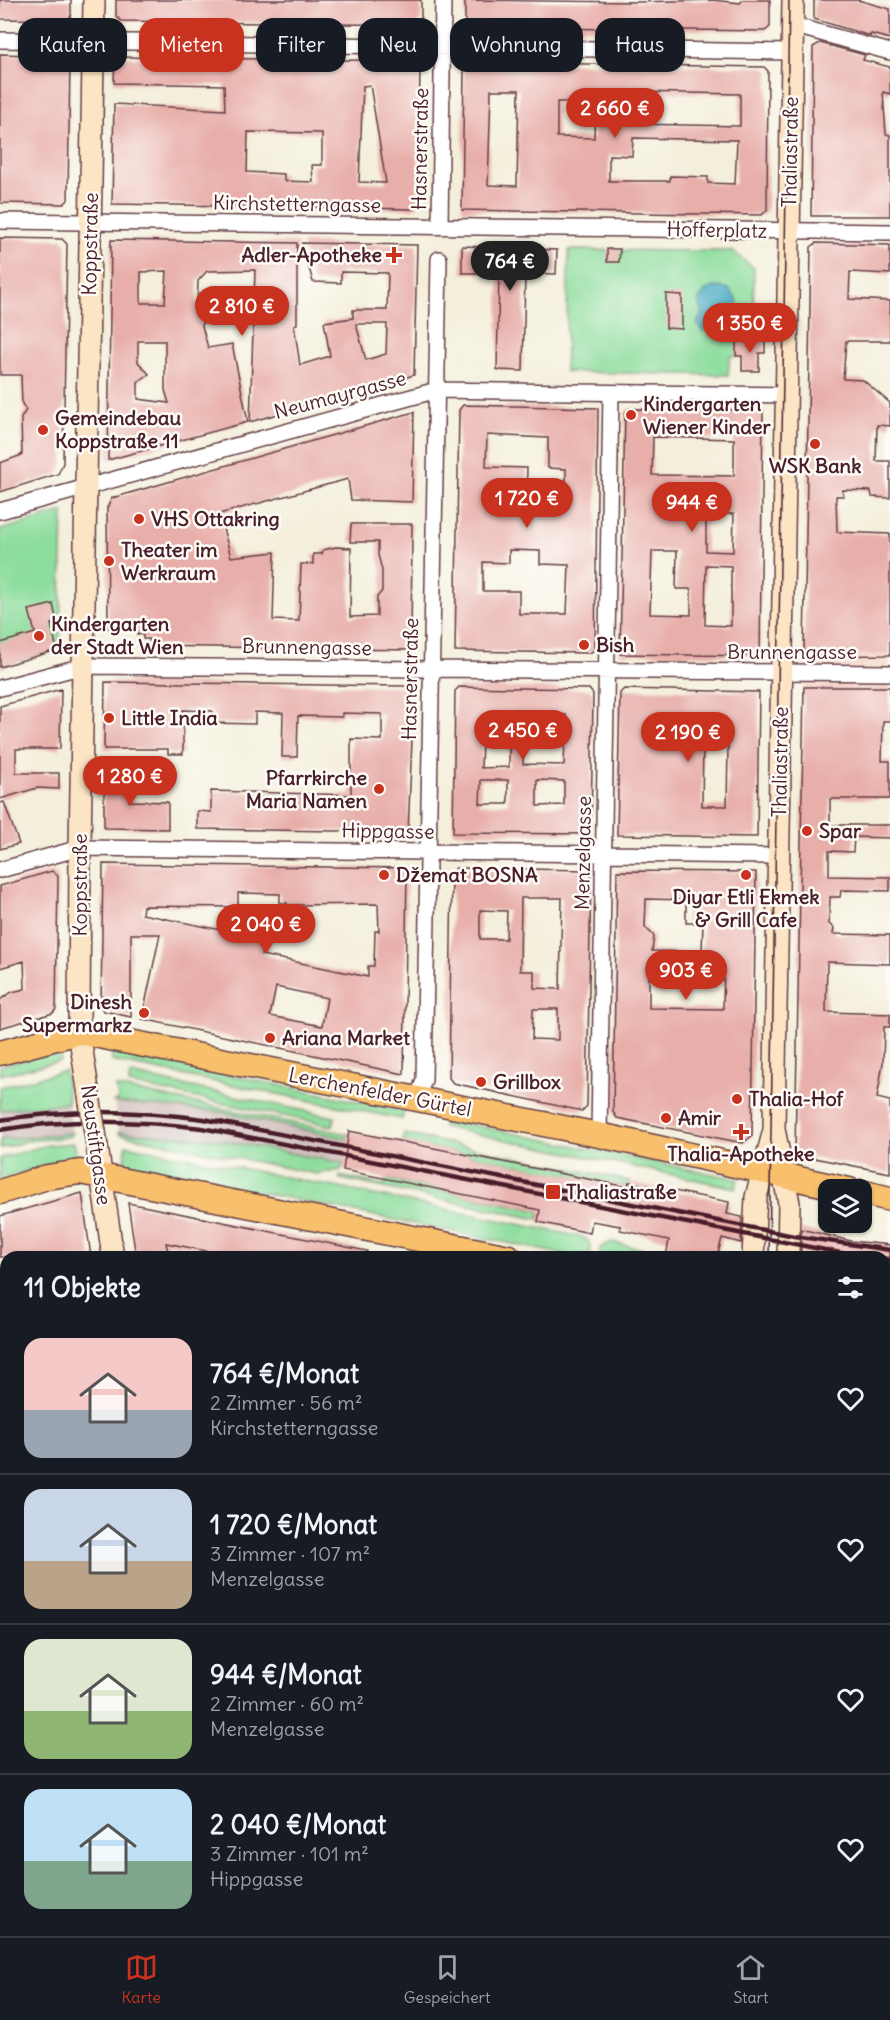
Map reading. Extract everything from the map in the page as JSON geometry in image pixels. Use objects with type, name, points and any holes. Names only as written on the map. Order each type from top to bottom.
[{"type":"main road","name":"Koppstraße","points":[[94,0],[94,18]]},
{"type":"main road","name":"Thaliastraße","points":[[789,231],[792,0]]},
{"type":"main road","name":"Koppstraße","points":[[79,1032],[82,666],[87,487],[92,72]]},
{"type":"main road","name":"Hofferplatz","points":[[787,395],[789,231]]},
{"type":"main road","name":"Thaliastraße","points":[[773,1172],[787,395]]},
{"type":"main road","name":"Lerchenfelder Gürtel","points":[[0,1053],[79,1032],[599,1135],[818,1183]]},
{"type":"main road","name":"Neustiftgasse","points":[[79,1032],[112,1251]]},
{"type":"main road","points":[[0,1192],[47,1177],[80,1172],[432,1250]]},
{"type":"main road","points":[[753,1251],[756,1197],[773,1172]]},
{"type":"main road","points":[[773,1172],[789,1207],[788,1251]]},
{"type":"main road","points":[[872,1195],[890,1199]]},
{"type":"street","name":"Hasnerstraße","points":[[440,226],[443,0]]},
{"type":"street","points":[[792,25],[890,52]]},
{"type":"street","points":[[0,40],[18,40]]},
{"type":"street","points":[[127,42],[792,52]]},
{"type":"street","name":"Kirchstetterngasse","points":[[0,221],[594,228]]},
{"type":"street","name":"Hofferplatz","points":[[594,228],[789,231]]},
{"type":"street","points":[[789,231],[890,232]]},
{"type":"street","name":"Hasnerstraße","points":[[417,1099],[424,1080],[439,259]]},
{"type":"street","name":"Neumayrgasse","points":[[0,511],[437,390],[611,393]]},
{"type":"street","points":[[611,393],[787,395]]},
{"type":"street","name":"Menzelgasse","points":[[599,1135],[611,393]]},
{"type":"street","name":"Brunnengasse","points":[[0,688],[82,666],[782,674],[890,673]]},
{"type":"street","name":"Hippgasse","points":[[0,870],[80,848],[779,856]]},
{"type":"shaded area","points":[[804,651],[809,656],[890,655],[890,687],[804,687]]},
{"type":"shaded area","points":[[114,1102],[221,1112],[348,1139],[348,1142],[648,1220],[344,1159],[343,1163],[215,1139],[119,1132]]},
{"type":"shaded area","points":[[68,1103],[72,1133],[0,1140],[0,1110]]},
{"type":"green space","points":[[569,250],[732,251],[754,268],[753,340],[756,341],[756,356],[730,356],[728,375],[565,372]]},
{"type":"green space","points":[[63,512],[60,649],[0,667],[0,530]]},
{"type":"green space","points":[[59,1050],[61,1061],[0,1075],[0,1066]]},
{"type":"green space","points":[[111,1050],[404,1111],[402,1119],[112,1061]]},
{"type":"green space","points":[[65,1071],[68,1103],[0,1110],[0,1087]]},
{"type":"green space","points":[[130,1074],[335,1117],[333,1126],[129,1084]]},
{"type":"green space","points":[[116,1087],[348,1134],[348,1139],[221,1112],[114,1102],[118,1100]]},
{"type":"green space","points":[[443,1119],[738,1179],[736,1188],[443,1127]]},
{"type":"green space","points":[[119,1132],[215,1139],[343,1163],[341,1170],[316,1174],[119,1134]]},
{"type":"green space","points":[[72,1133],[70,1137],[27,1141],[0,1149],[0,1140]]},
{"type":"green space","points":[[404,1134],[630,1181],[628,1187],[403,1142]]},
{"type":"green space","points":[[74,1143],[77,1157],[0,1179],[0,1158],[47,1145]]},
{"type":"green space","points":[[126,1145],[583,1237],[591,1247],[590,1251],[547,1251],[125,1165]]},
{"type":"green space","points":[[340,1176],[385,1185],[386,1179],[540,1211],[538,1219],[340,1179]]},
{"type":"green space","points":[[611,1242],[653,1251],[600,1251],[600,1248]]},
{"type":"water","points":[[714,287],[728,288],[738,301],[735,313],[738,326],[731,332],[717,327],[702,331],[697,324],[702,312],[698,301],[706,290]]},
{"type":"building","points":[[0,0],[71,0],[69,18],[0,19]]},
{"type":"building","points":[[116,0],[421,0],[421,18],[358,18],[358,24],[346,24],[346,18],[256,18],[256,23],[244,23],[244,18],[139,18],[139,21],[127,21],[127,18],[116,16]]},
{"type":"building","points":[[465,0],[637,2],[712,0],[740,3],[743,0],[770,0],[770,27],[765,31],[685,30],[685,18],[595,18],[595,29],[583,29],[583,18],[465,18]]},
{"type":"building","points":[[814,0],[858,0],[890,9],[890,39],[871,34],[870,36],[814,19]]},
{"type":"building","points":[[820,43],[865,55],[863,60],[890,67],[890,94],[883,92],[886,134],[890,135],[890,216],[811,216],[813,47]]},
{"type":"building","points":[[0,54],[18,55],[18,72],[70,72],[68,200],[64,204],[0,203]]},
{"type":"building","points":[[127,57],[139,57],[139,72],[244,72],[244,59],[256,59],[256,72],[346,72],[346,60],[358,60],[358,72],[420,72],[418,206],[413,209],[112,204],[114,104],[225,110],[224,85],[114,83],[114,72],[127,72]],"holes":[[[370,85],[386,183],[359,182],[363,86]],[[248,132],[322,133],[322,165],[312,165],[313,182],[284,181],[284,174],[247,172]]]},
{"type":"building","points":[[583,64],[595,64],[595,72],[685,72],[685,66],[764,67],[768,71],[767,210],[762,215],[462,210],[464,72],[583,72]],"holes":[[[491,90],[519,90],[517,186],[488,185]],[[633,92],[740,94],[740,126],[633,124]],[[557,102],[595,102],[594,138],[557,137]],[[633,138],[737,140],[735,184],[708,183],[708,177],[670,176],[670,181],[609,181],[609,155],[632,156]]]},
{"type":"building","points":[[0,238],[62,239],[67,244],[63,463],[58,474],[0,492],[0,463],[22,455],[21,418],[26,410],[22,404],[21,375],[0,375]]},
{"type":"building","points":[[111,240],[297,243],[297,324],[294,325],[300,365],[330,356],[324,322],[353,318],[353,310],[387,310],[388,273],[341,272],[341,283],[313,282],[302,243],[417,245],[414,375],[250,422],[255,270],[207,271],[198,281],[197,305],[206,305],[202,326],[208,348],[232,344],[248,422],[108,460]],"holes":[[[167,271],[165,303],[141,303],[141,272]],[[356,324],[387,324],[386,354],[366,360]],[[138,341],[165,341],[165,390],[169,403],[138,399],[138,382],[149,374],[138,362]]]},
{"type":"building","points":[[816,243],[890,245],[890,274],[850,272],[849,299],[890,301],[890,341],[846,341],[843,379],[863,380],[890,403],[890,426],[877,425],[876,461],[890,461],[890,498],[872,497],[871,491],[842,490],[844,496],[836,496],[837,532],[890,534],[890,655],[809,656],[804,651],[811,247]]},
{"type":"building","points":[[462,246],[557,250],[556,274],[525,273],[523,371],[497,370],[499,273],[462,273]]},
{"type":"building","points":[[607,249],[620,249],[619,262],[607,262]]},
{"type":"building","points":[[666,294],[682,295],[682,329],[666,328]]},
{"type":"building","points":[[736,340],[765,341],[765,353],[759,353],[759,371],[742,371],[742,356],[736,356]]},
{"type":"building","points":[[463,405],[598,408],[595,649],[590,653],[455,651],[459,410]],"holes":[[[487,435],[548,438],[548,468],[566,469],[566,509],[526,509],[527,468],[486,467]],[[509,550],[540,551],[540,564],[569,565],[567,614],[519,614],[519,591],[483,591],[483,562],[509,563]]]},
{"type":"building","points":[[629,409],[763,410],[760,656],[620,654],[625,413]],"holes":[[[653,437],[734,439],[734,476],[652,475]],[[706,514],[734,514],[733,552],[706,551]],[[652,551],[677,551],[676,589],[691,589],[691,615],[650,614]],[[706,565],[731,566],[731,626],[705,625]]]},
{"type":"building","points":[[414,412],[412,502],[351,500],[348,479],[219,514],[231,557],[275,552],[273,620],[299,621],[301,564],[313,564],[313,554],[322,554],[323,550],[336,547],[351,548],[350,617],[377,616],[377,597],[382,591],[378,542],[350,542],[351,524],[412,524],[411,650],[150,646],[149,639],[143,639],[143,634],[137,635],[137,628],[108,628],[107,508],[112,498]]},
{"type":"building","name":"Kindergarten der Stadt Wien","points":[[53,604],[57,622],[51,624],[57,650],[0,667],[0,643],[35,633],[29,610]]},
{"type":"building","points":[[105,682],[405,686],[410,691],[409,740],[412,740],[408,832],[197,829],[197,811],[211,812],[211,791],[351,795],[351,739],[382,740],[382,714],[342,713],[342,717],[298,716],[297,757],[282,757],[283,713],[255,712],[255,724],[212,723],[212,711],[183,710],[183,754],[168,754],[168,749],[104,749]]},
{"type":"building","points":[[459,687],[589,689],[593,694],[591,834],[453,833],[455,691]],"holes":[[[524,715],[566,715],[564,765],[523,764]],[[482,741],[509,741],[509,767],[481,768]],[[481,780],[508,780],[508,804],[480,804]],[[537,780],[564,781],[564,805],[537,806]]]},
{"type":"building","points":[[804,687],[890,687],[890,721],[883,721],[882,761],[890,761],[890,799],[830,799],[830,825],[890,825],[890,838],[854,837],[853,852],[829,851],[829,876],[890,877],[890,891],[841,890],[840,897],[830,897],[829,924],[834,928],[833,934],[890,935],[890,964],[827,962],[826,1012],[890,1014],[890,1027],[884,1027],[883,1063],[877,1098],[890,1101],[890,1173],[799,1155],[795,1151]]},
{"type":"building","points":[[61,689],[60,749],[16,749],[16,773],[59,773],[59,789],[37,788],[0,799],[0,706]]},
{"type":"building","points":[[624,689],[759,692],[757,837],[617,835],[620,693]],"holes":[[[703,745],[728,745],[727,806],[702,806]]]},
{"type":"building","points":[[104,773],[130,773],[129,801],[168,802],[168,829],[104,828]]},
{"type":"building","points":[[4,802],[19,844],[0,849],[0,803]]},
{"type":"building","points":[[103,864],[407,868],[404,1074],[142,1019],[160,934],[131,934],[131,1017],[104,1011],[101,1008]],"holes":[[[238,893],[280,894],[280,903],[287,903],[287,905],[378,904],[379,931],[375,931],[374,966],[368,966],[368,977],[262,955],[265,939],[142,914],[143,906],[238,907]],[[276,987],[327,998],[322,1026],[270,1016]]]},
{"type":"building","points":[[456,868],[591,870],[587,1106],[582,1111],[453,1083],[449,1078],[452,872]],"holes":[[[521,898],[562,898],[560,989],[534,988],[534,971],[520,971]],[[480,910],[507,911],[506,939],[480,939]],[[533,1009],[558,1009],[558,1040],[532,1039]]]},
{"type":"building","points":[[52,871],[58,876],[56,1009],[53,1013],[0,1028],[0,1000],[12,992],[25,989],[24,961],[0,968],[0,886]]},
{"type":"building","points":[[617,871],[756,872],[752,1136],[743,1143],[617,1118],[613,1112]],"holes":[[[646,899],[686,900],[686,923],[703,923],[702,952],[652,951],[654,936],[645,927]],[[649,965],[724,966],[723,1009],[649,1008]]]},
{"type":"building","points":[[349,1131],[628,1187],[629,1182],[729,1202],[727,1214],[742,1217],[741,1243],[722,1238],[719,1251],[667,1251],[669,1240],[620,1230],[620,1226],[592,1221],[590,1233],[538,1222],[540,1210],[343,1170]]},
{"type":"building","points":[[82,1193],[90,1251],[0,1251],[0,1216]]},
{"type":"building","points":[[128,1203],[367,1251],[207,1251],[166,1243],[168,1251],[135,1251]]},
{"type":"building","points":[[801,1229],[851,1241],[890,1245],[890,1251],[801,1251]]},
{"type":"tram line","points":[[769,1251],[789,0]]},
{"type":"railway","points":[[0,1120],[76,1112],[153,1114],[204,1119],[794,1236],[890,1250]]},
{"type":"railway","points":[[0,1130],[76,1122],[152,1123],[202,1128],[830,1251]]},
{"type":"place","name":"Adler-Apotheke","points":[[394,255]]},
{"type":"place","name":"Kindergarten Wiener Kinder","points":[[631,415]]},
{"type":"place","name":"Gemeindebau Koppstraße 11","points":[[43,430]]},
{"type":"place","name":"WSK Bank","points":[[815,444]]},
{"type":"place","name":"VHS Ottakring","points":[[139,519]]},
{"type":"place","name":"Theater im Werkraum","points":[[109,561]]},
{"type":"place","name":"Kindergarten der Stadt Wien","points":[[39,636]]},
{"type":"place","name":"Bish","points":[[584,645]]},
{"type":"place","name":"Little India","points":[[109,718]]},
{"type":"place","name":"Pfarrkirche Maria Namen","points":[[379,789]]},
{"type":"place","name":"Spar","points":[[807,831]]},
{"type":"place","name":"Džemat BOSNA","points":[[384,875]]},
{"type":"place","name":"Diyar Etli Ekmek & Grill Cafe","points":[[746,875]]},
{"type":"place","name":"Dinesh Supermarkz","points":[[144,1013]]},
{"type":"place","name":"Ariana Market","points":[[270,1038]]},
{"type":"place","name":"Grillbox","points":[[481,1082]]},
{"type":"place","name":"Thalia-Hof","points":[[737,1099]]},
{"type":"place","name":"Amir","points":[[666,1118]]},
{"type":"place","name":"Thalia-Apotheke","points":[[741,1132]]},
{"type":"place","name":"Thaliastraße","points":[[553,1192]]}]
